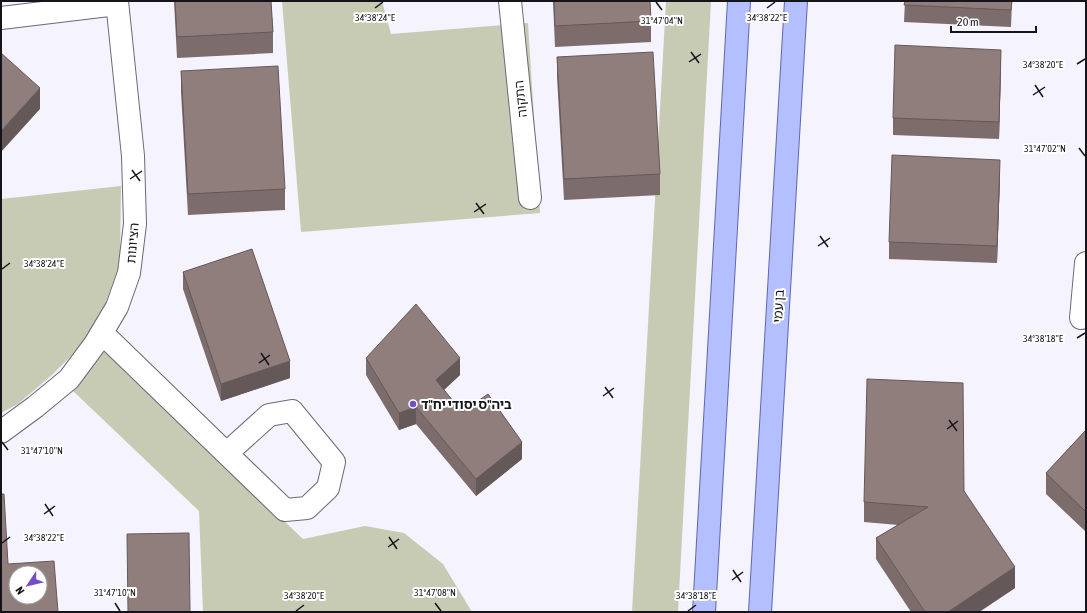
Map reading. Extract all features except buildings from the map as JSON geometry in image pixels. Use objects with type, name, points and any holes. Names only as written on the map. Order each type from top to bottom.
[{"type":"main road","points":[[704,612],[739,1]]},
{"type":"main road","name":"בן עמי","points":[[760,612],[796,1]]},
{"type":"street","name":"התקוה","points":[[510,1],[530,198]]},
{"type":"street","name":"הציונות","points":[[1,18],[117,3],[133,156],[135,224],[129,273],[117,307],[95,344],[69,378],[35,407],[1,432]]},
{"type":"street","points":[[1082,318],[1086,263]]},
{"type":"street","points":[[102,333],[286,510],[307,508],[323,493],[328,488],[334,462],[292,411],[269,415],[227,453]]},
{"type":"green space","points":[[282,1],[382,1],[391,34],[528,23],[540,213],[301,232]]},
{"type":"green space","points":[[666,1],[711,1],[678,612],[632,612]]},
{"type":"green space","points":[[121,186],[120,263],[102,313],[78,349],[53,374],[18,404],[1,413],[1,199]]},
{"type":"green space","points":[[105,351],[303,539],[365,526],[404,533],[443,564],[472,612],[203,612],[199,511],[72,390]]},
{"type":"place","name":"ביה\"ס יסודי יח\"ד","points":[[413,404]]}]
